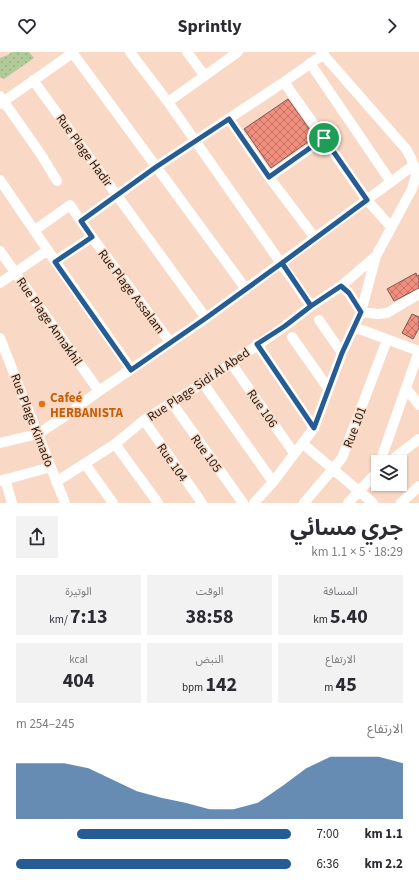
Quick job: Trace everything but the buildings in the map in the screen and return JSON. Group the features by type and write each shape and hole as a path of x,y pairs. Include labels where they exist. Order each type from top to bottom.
{"street":[{"path":"57,181 42,156 1,100 73,52 246,289"},
{"path":"130,52 168,102 311,306"},
{"path":"187,52 205,76"},
{"path":"168,102 238,52"},
{"path":"81,221 156,167 284,82 322,53 406,149 414,165 416,176 412,189 376,256 361,312 342,353 314,428 273,482 254,503"},
{"path":"310,63 391,182"},
{"name":"Rue Plage Hadir","path":"33,80 206,318"},
{"path":"284,82 367,200 391,228"},
{"path":"229,119 269,177 315,238"},
{"path":"269,177 324,138"},
{"path":"0,443 38,434 206,318 414,165"},
{"path":"0,180 35,230 55,262 131,370"},
{"name":"Rue Plage Assalam","path":"35,230 70,205 170,342"},
{"path":"55,262 92,237"},
{"path":"0,283 48,250"},
{"name":"Rue Plage Annakhil","path":"0,251 99,391"},
{"name":"Rue Plage Sidi Al Abed","path":"56,482 115,444 144,420 203,383 257,344 285,326 341,286 376,256"},
{"path":"341,286 349,293 361,312"},
{"path":"361,312 378,314 387,313 419,294"},
{"path":"318,320 342,353"},
{"path":"354,327 419,351 407,389 383,455"},
{"path":"292,337 328,388"},
{"name":"Rue 101","path":"304,503 342,458 387,340"},
{"name":"Rue Plage Kimado","path":"1,343 65,503"},
{"path":"257,344 314,428"},
{"name":"Rue 106","path":"231,363 294,453"},
{"path":"203,383 273,482"},
{"path":"407,389 419,405"},
{"name":"Rue 105","path":"172,403 243,503"},
{"name":"Rue 104","path":"144,420 202,503"},
{"path":"398,455 419,439"},
{"path":"302,443 332,470 373,503"},
{"path":"115,444 158,503"},
{"path":"85,464 113,503"},
{"path":"12,503 3,480 51,467"},
{"path":"348,503 371,477"},
{"path":"401,503 419,486"}],"green space":[{"path":"12,52 29,52 34,58 4,79 0,77 0,58"}],"place":[{"name":"Cafeé HERBANISTA","path":"42,404"}],"route":[{"path":"324,138 269,177 229,119 156,167 81,221 92,237 55,262 131,370 282,263 311,306 341,286 349,293 361,312 342,353 314,428 257,344 285,326 311,306 282,263 367,200 324,138"}]}
